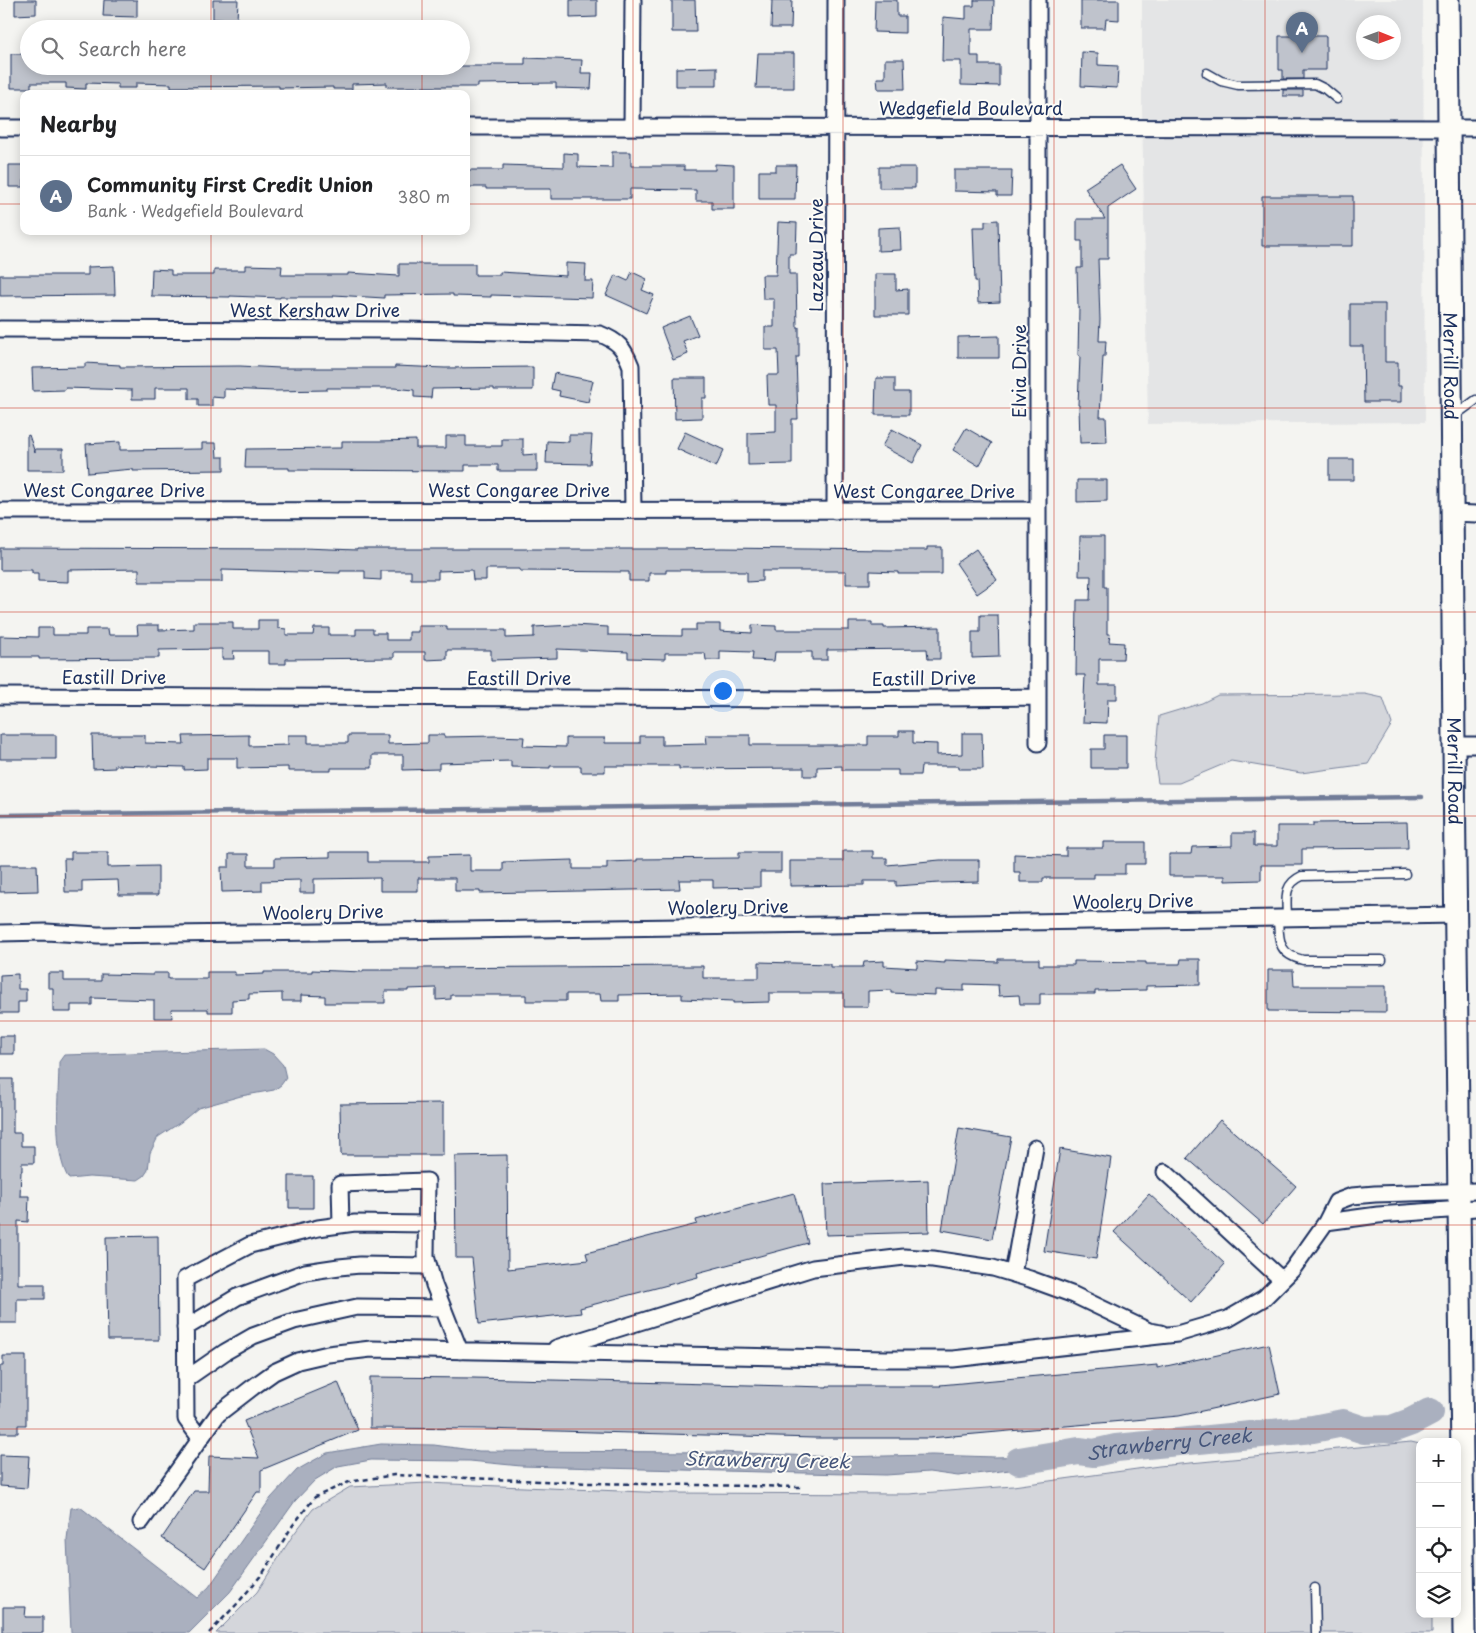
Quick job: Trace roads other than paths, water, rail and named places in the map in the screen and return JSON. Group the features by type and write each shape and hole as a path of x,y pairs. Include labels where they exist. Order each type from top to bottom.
{"main road":[{"name":"Merrill Road","path":"1448,0 1453,745 1456,915 1467,1200 1466,1580 1464,1633"}],"street":[{"path":"632,128 633,0"},
{"name":"Lazeau Drive","path":"835,511 836,0"},
{"name":"Elvia Drive","path":"1038,0 1038,743"},
{"path":"0,128 20,128"},
{"name":"Wedgefield Boulevard","path":"470,128 1476,128"},
{"name":"West Kershaw Drive","path":"0,329 393,330 600,334 612,339 625,351 631,366 633,510"},
{"name":"West Congaree Drive","path":"0,511 1038,510"},
{"path":"1451,514 1476,514"},
{"name":"Eastill Drive","path":"0,696 809,699 1038,697"},
{"path":"1453,745 1476,745"},
{"name":"Woolery Drive","path":"0,933 46,932 98,935 1456,915"},
{"path":"1013,1274 1036,1148"},
{"path":"1165,1172 1282,1280"},
{"path":"340,1225 340,1184 427,1181 426,1256 443,1308 460,1351"},
{"path":"141,1522 218,1414 274,1372 298,1361 328,1354 370,1349 953,1359 1170,1335 1228,1319 1264,1298 1292,1270 1326,1222 1336,1202 1352,1196 1375,1194 1467,1200"},
{"path":"1326,1222 1467,1200"},
{"path":"200,1438 186,1419 185,1279 250,1245 318,1228 355,1223 427,1224"},
{"path":"543,1353 813,1268 904,1257 933,1259 993,1268 1074,1296 1150,1331 1170,1335"},
{"path":"185,1328 237,1297 305,1272 360,1265 429,1266"},
{"path":"186,1378 253,1336 294,1321 327,1312 357,1307 443,1308"}],"lane":[{"path":"1207,73 1221,81 1238,85 1315,84 1325,89 1337,99"},
{"path":"1450,419 1476,400"},
{"path":"1382,960 1303,960 1294,958 1284,950 1279,939 1286,893 1295,879 1302,876 1405,874"},
{"path":"1315,1588 1316,1633"}],"water":[{"path":"264,1049 273,1054 283,1065 286,1078 274,1090 241,1096 198,1108 158,1137 150,1153 148,1170 138,1180 89,1177 69,1179 60,1154 58,1139 59,1062 64,1055"},
{"path":"381,1444 434,1445 479,1451 718,1452 836,1457 932,1455 995,1457 1030,1456 1048,1453 1056,1456 1044,1464 1027,1468 958,1476 929,1472 886,1475 521,1466 470,1461 371,1460 338,1466 315,1480 295,1501 230,1592 189,1633 71,1633 67,1539 71,1508 80,1507 197,1598 209,1587 271,1498 297,1470 327,1453"}],"waterway":[{"path":"0,815 1422,797"},
{"name":"Strawberry Creek","path":"1019,1461 1079,1451 1094,1453 1116,1448 1313,1429 1343,1423 1364,1430 1392,1429 1430,1412"}],"place":[{"name":"Community First Credit Union","path":"1302,53"}]}
